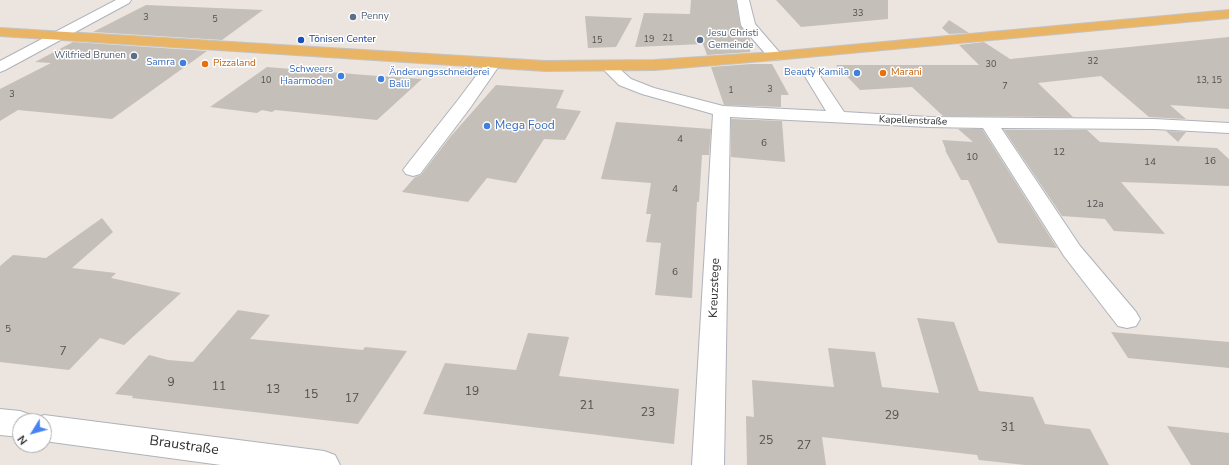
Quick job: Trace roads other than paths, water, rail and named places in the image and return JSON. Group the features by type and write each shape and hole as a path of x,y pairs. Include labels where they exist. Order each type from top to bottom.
{"main road":[{"path":"0,32 545,66 608,66 655,65 774,56 1229,14"}],"street":[{"path":"0,67 125,0"},
{"path":"743,0 748,25 774,56"},
{"path":"413,170 464,104 493,63"},
{"name":"Kapellenstraße","path":"608,66 625,82 648,91 722,112 929,122 1154,124 1229,128"},
{"path":"811,73 838,117"},
{"name":"Kreuzstege","path":"708,465 722,112"},
{"path":"989,123 1072,251 1127,319"},
{"path":"0,422 12,423"},
{"name":"Braustraße","path":"52,429 324,465"}],"place":[{"name":"Penny","path":"353,17"},
{"name":"Tönisen Center","path":"301,40"},
{"name":"Jesu Christi Gemeinde","path":"700,40"},
{"name":"Wilfried Brunen","path":"134,56"},
{"name":"Samra","path":"183,63"},
{"name":"Pizzaland","path":"205,64"},
{"name":"Beauty Kamila","path":"857,73"},
{"name":"Marani","path":"883,73"},
{"name":"Schweers Haarmoden","path":"341,76"},
{"name":"Änderungsschneiderei Balli","path":"381,79"},
{"name":"Mega Food","path":"487,126"}]}
